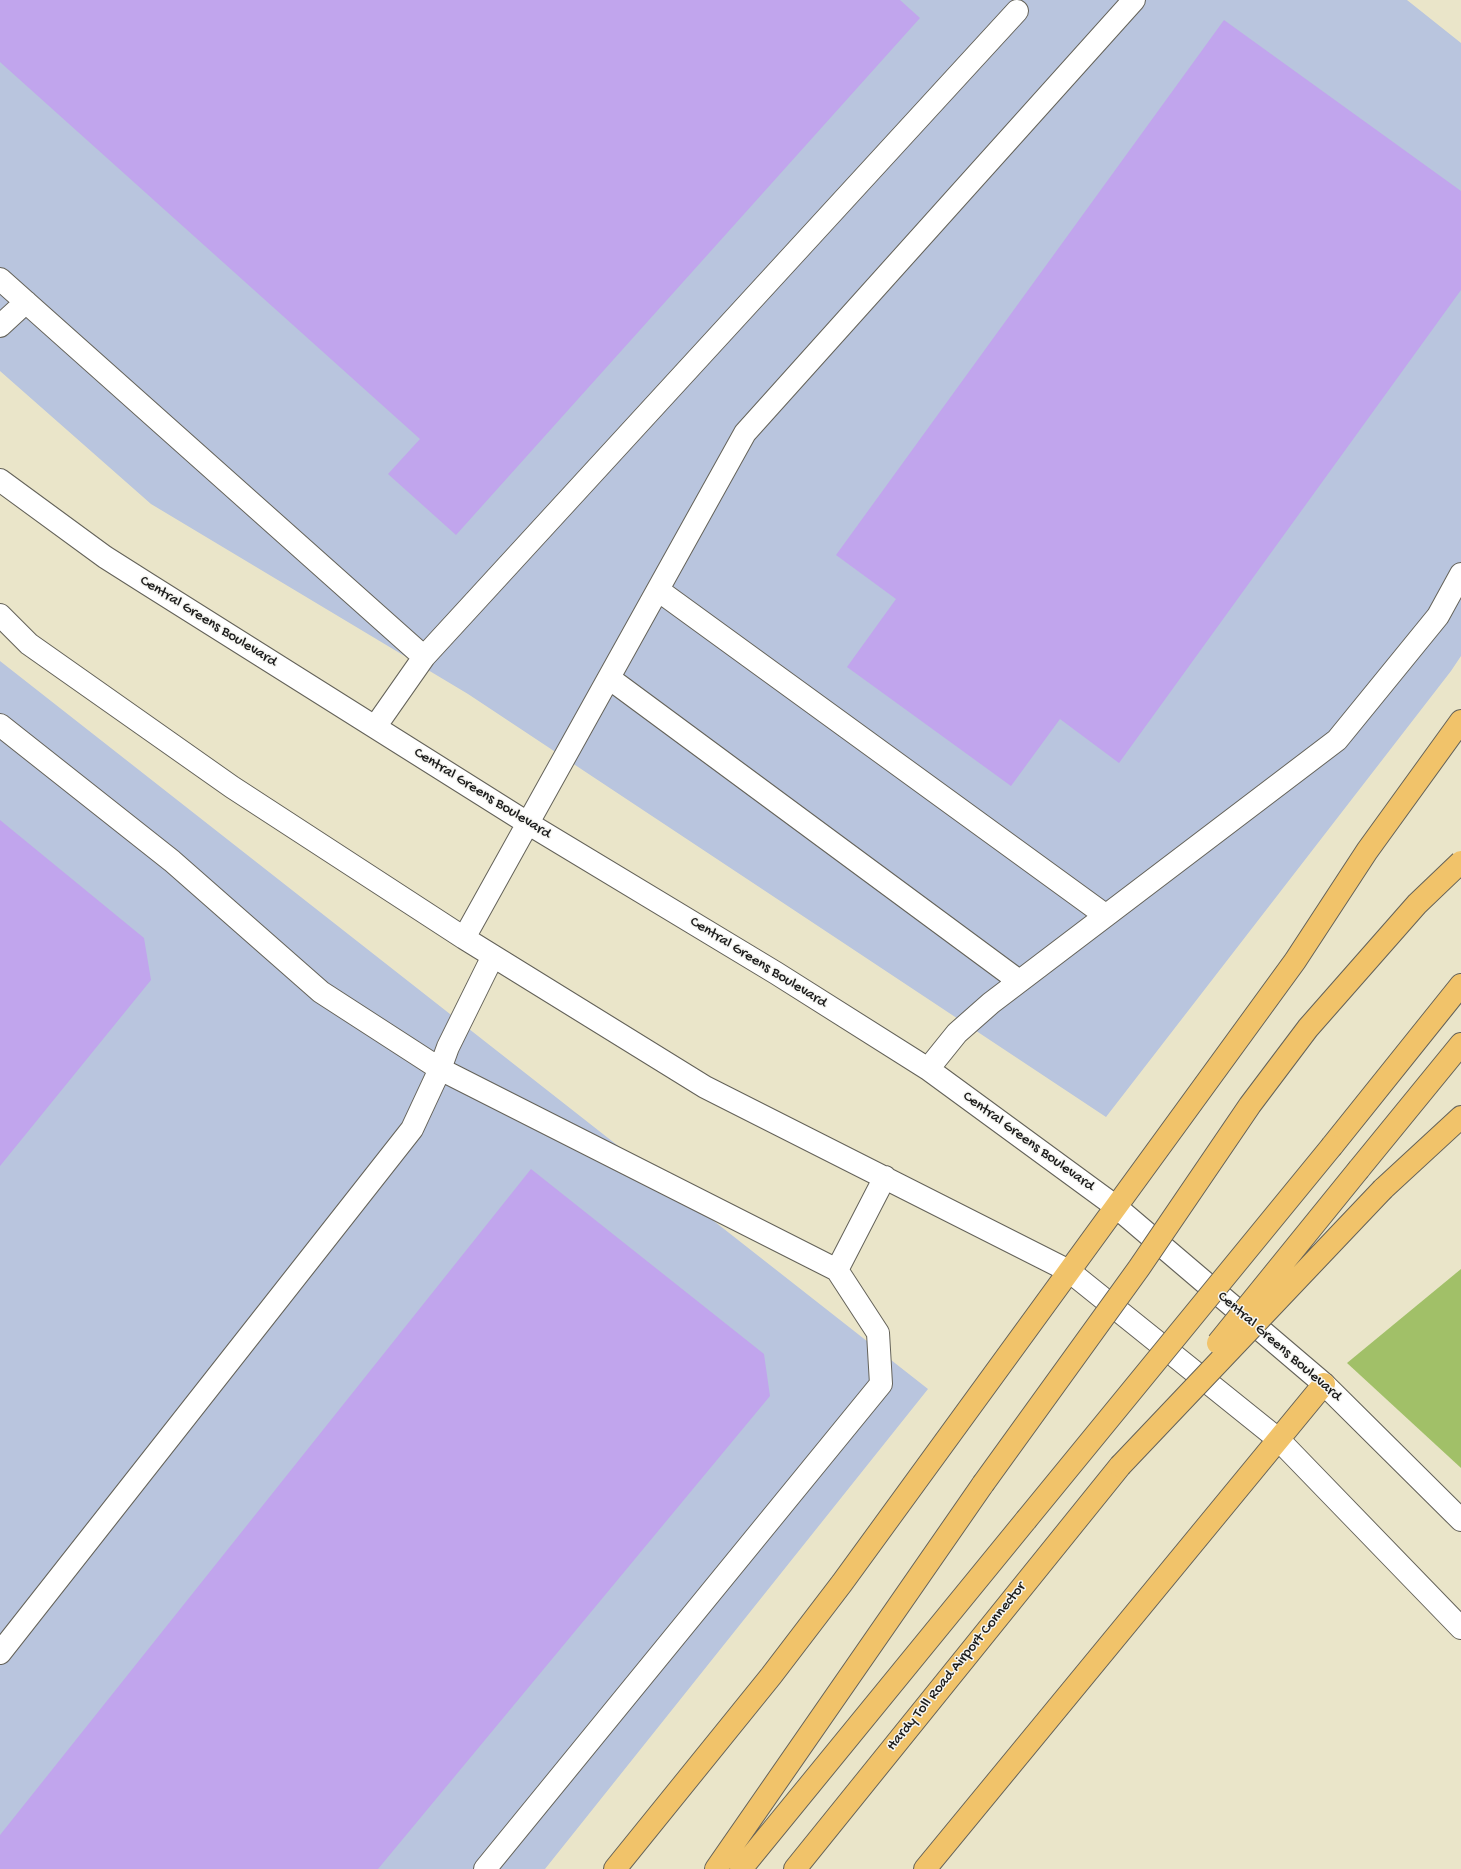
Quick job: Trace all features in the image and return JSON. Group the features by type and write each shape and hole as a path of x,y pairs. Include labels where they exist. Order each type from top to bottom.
{"highway":[{"path":"616,1869 771,1676 842,1583 1115,1206 1164,1142 1295,961 1367,851 1461,721"},
{"path":"716,1869 983,1484 1139,1268 1250,1106 1308,1028 1417,904 1461,862"},
{"path":"741,1869 1332,1146 1461,985"},
{"path":"1120,1466 1461,1044"},
{"path":"1120,1466 1383,1190 1461,1117"},
{"path":"926,1869 1324,1384"},
{"name":"Hardy Toll Road Airport Connector","path":"794,1869 1120,1466"}],"street":[{"path":"464,938 529,824 745,433 1134,0"},
{"path":"375,727 424,657 1016,4"},
{"path":"0,279 424,657"},
{"path":"0,326 26,302"},
{"name":"Central Greens Boulevard","path":"0,480 105,557 529,824 776,973 928,1069 1115,1206 1324,1384 1461,1520"},
{"path":"928,1069 957,1033 990,1003 1337,740 1438,616 1461,574"},
{"path":"658,590 1105,915"},
{"path":"0,615 29,644 226,782 464,938 705,1087 1069,1271 1278,1439 1461,1628"},
{"path":"609,678 1019,981"},
{"path":"0,725 172,862 321,992 440,1069 837,1270 878,1333 881,1384 485,1869"},
{"path":"0,1653 412,1129 440,1069 448,1047 493,956"},
{"path":"837,1270 885,1177"}],"shaded area":[{"path":"0,0 1407,0 1461,43 1461,656 1451,671 1106,1117 468,694 151,504 0,371"},
{"path":"0,661 928,1389 545,1869 0,1869"}],"green space":[{"path":"1461,1269 1461,1468 1347,1363"}],"building":[{"path":"0,0 900,0 920,18 456,535 388,474 420,439 0,62"},
{"path":"1224,20 1461,191 1461,290 1119,763 1060,719 1011,786 847,667 896,599 836,555"},
{"path":"0,820 144,938 151,980 0,1166"},
{"path":"531,1169 764,1354 770,1396 378,1869 0,1869 0,1835"}]}
